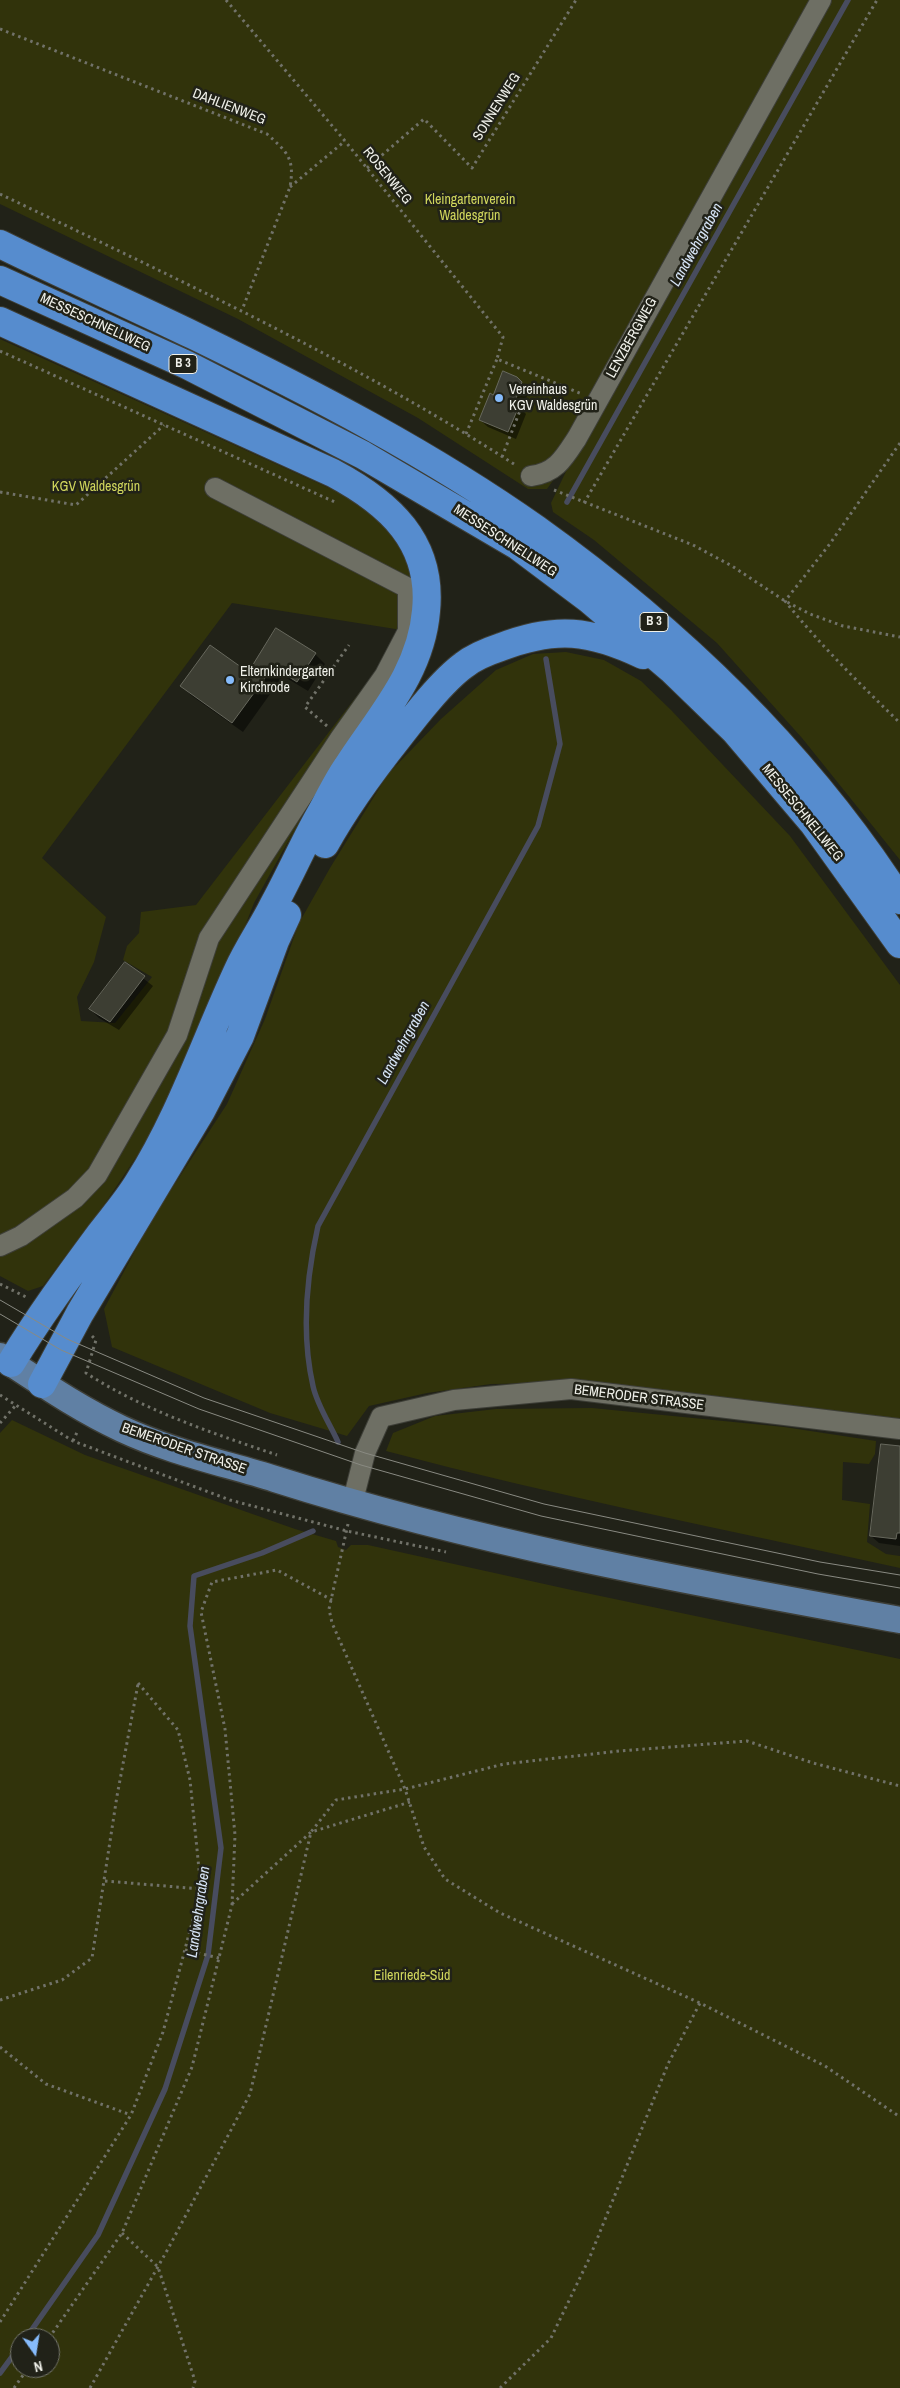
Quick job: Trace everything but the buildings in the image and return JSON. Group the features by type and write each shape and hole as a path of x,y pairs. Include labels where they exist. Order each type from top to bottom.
{"highway":[{"name":"MESSESCHNELLWEG","path":"0,244 196,337 287,383 433,464 534,528 606,581 690,653 754,716 836,811 900,900"},
{"name":"MESSESCHNELLWEG","path":"0,280 213,378 347,447 426,491 518,546 590,600 672,669 735,730 814,824 900,944"},
{"path":"0,321 334,473 365,490 386,507 405,528 417,550 424,577 427,609 414,665 397,694 346,768 310,833 238,970 197,1068 142,1176 6,1360"},
{"path":"42,1384 80,1313 201,1111 240,1036 275,941 337,823 378,763 418,712 464,664 490,651 526,638 550,632 582,634 620,644 672,669"}],"main road":[{"name":"BEMERODER STRASSE","path":"6,1360 42,1384 124,1430 204,1459 352,1504 662,1575 900,1620"}],"lane":[{"name":"LENZBERGWEG","path":"531,476 550,472 559,465 577,438 821,0"},
{"path":"0,1246 21,1236 75,1198 97,1175 177,1035 209,938 341,737 385,675 408,630 410,609 408,588 214,488"},
{"name":"BEMERODER STRASSE","path":"352,1504 365,1453 381,1417 454,1400 571,1389 900,1429"}],"path":[{"name":"ROSENWEG","path":"226,0 345,141 503,337 497,360"},
{"name":"SONNENWEG","path":"367,168 424,119 472,168 576,0"},
{"path":"584,503 877,0"},
{"name":"DAHLIENWEG","path":"0,29 267,134 287,153 292,170 290,187 242,310"},
{"path":"290,187 345,141"},
{"path":"0,194 242,310 419,405 531,476"},
{"path":"0,351 339,504"},
{"path":"466,434 497,360 597,400"},
{"path":"502,456 521,408"},
{"path":"0,492 76,505 164,426"},
{"path":"785,601 829,545 900,443"},
{"path":"559,493 693,545 732,566 785,601 810,614 842,626 900,637"},
{"path":"785,601 841,666 900,723"},
{"path":"341,737 304,707 349,645"},
{"path":"104,1385 162,1411 280,1456"},
{"path":"0,1423 17,1404"},
{"path":"352,1504 329,1609 332,1623 405,1789 424,1847 445,1879 500,1913 700,2003 825,2066 900,2116"},
{"path":"56,2328 122,2233 192,2067 232,1905 235,1834 225,1729 201,1612 212,1582 277,1570 332,1600"},
{"path":"0,2000 62,1980 92,1958 117,1796 138,1684 178,1730 190,1780 201,1889 163,2032 131,2115 0,2322"},
{"path":"232,1905 311,1832 336,1800 405,1789 504,1764 619,1751 747,1741 813,1763 900,1786"},
{"path":"311,1832 410,1802"},
{"path":"90,2388 158,2267 250,2094 311,1832"},
{"path":"105,1881 201,1889"},
{"path":"185,1950 219,1958"},
{"path":"500,2388 551,2338 590,2259 668,2064 700,2003"},
{"path":"0,2047 46,2084 131,2115"},
{"path":"122,2233 158,2267 195,2381 193,2388"}],"green space":[{"name":"Kleingartenverein Waldesgrün","path":"0,0 900,0 900,860 802,738 717,643 594,540 553,512 551,503 579,444 547,489 528,489 418,418 238,319 0,204"},
{"name":"KGV Waldesgrün","path":"0,339 360,502 395,538 408,560 413,584 408,631 232,603 42,858 106,917 94,962 77,997 81,1021 115,1023 152,977 123,960 127,946 139,933 141,912 196,905 372,676 335,766 290,838 254,903 210,1015 163,1117 106,1202 43,1286 28,1291 0,1276"},
{"path":"566,652 604,660 641,681 671,710 790,836 900,985 900,1423 589,1382 491,1384 427,1393 369,1406 347,1436 270,1413 112,1347 104,1309 152,1219 227,1104 265,1019 299,923 330,868 388,774 441,719 496,670 533,654"},
{"path":"592,1408 784,1427 876,1441 875,1454 869,1464 843,1462 842,1500 870,1504 867,1542 886,1554 900,1556 900,1568 578,1498 386,1451 393,1433 435,1416 496,1409"},
{"name":"Eilenriede-Süd","path":"12,1420 85,1455 295,1529 336,1541 338,1547 346,1550 351,1545 368,1545 900,1659 900,2388 0,2388 0,1433"}],"waterway":[{"name":"Landwehrgraben","path":"567,502 848,0"},
{"name":"Landwehrgraben","path":"338,1442 315,1393 307,1346 308,1286 318,1226 538,826 560,744 546,659"},
{"name":"Landwehrgraben","path":"33,2328 98,2235 165,2089 208,1955 221,1848 190,1626 194,1576 262,1553 313,1531"},
{"name":"Landwehrgraben","path":"0,2373 10,2360"}],"tram line":[{"path":"0,1300 67,1339 204,1398 365,1453 544,1504 820,1562 900,1575"},
{"path":"0,1314 61,1350 199,1409 361,1465 541,1516 818,1574 900,1588"}],"place":[{"name":"Vereinhaus KGV Waldesgrün","path":"499,398"},
{"name":"Elternkindergarten Kirchrode","path":"230,680"}]}
